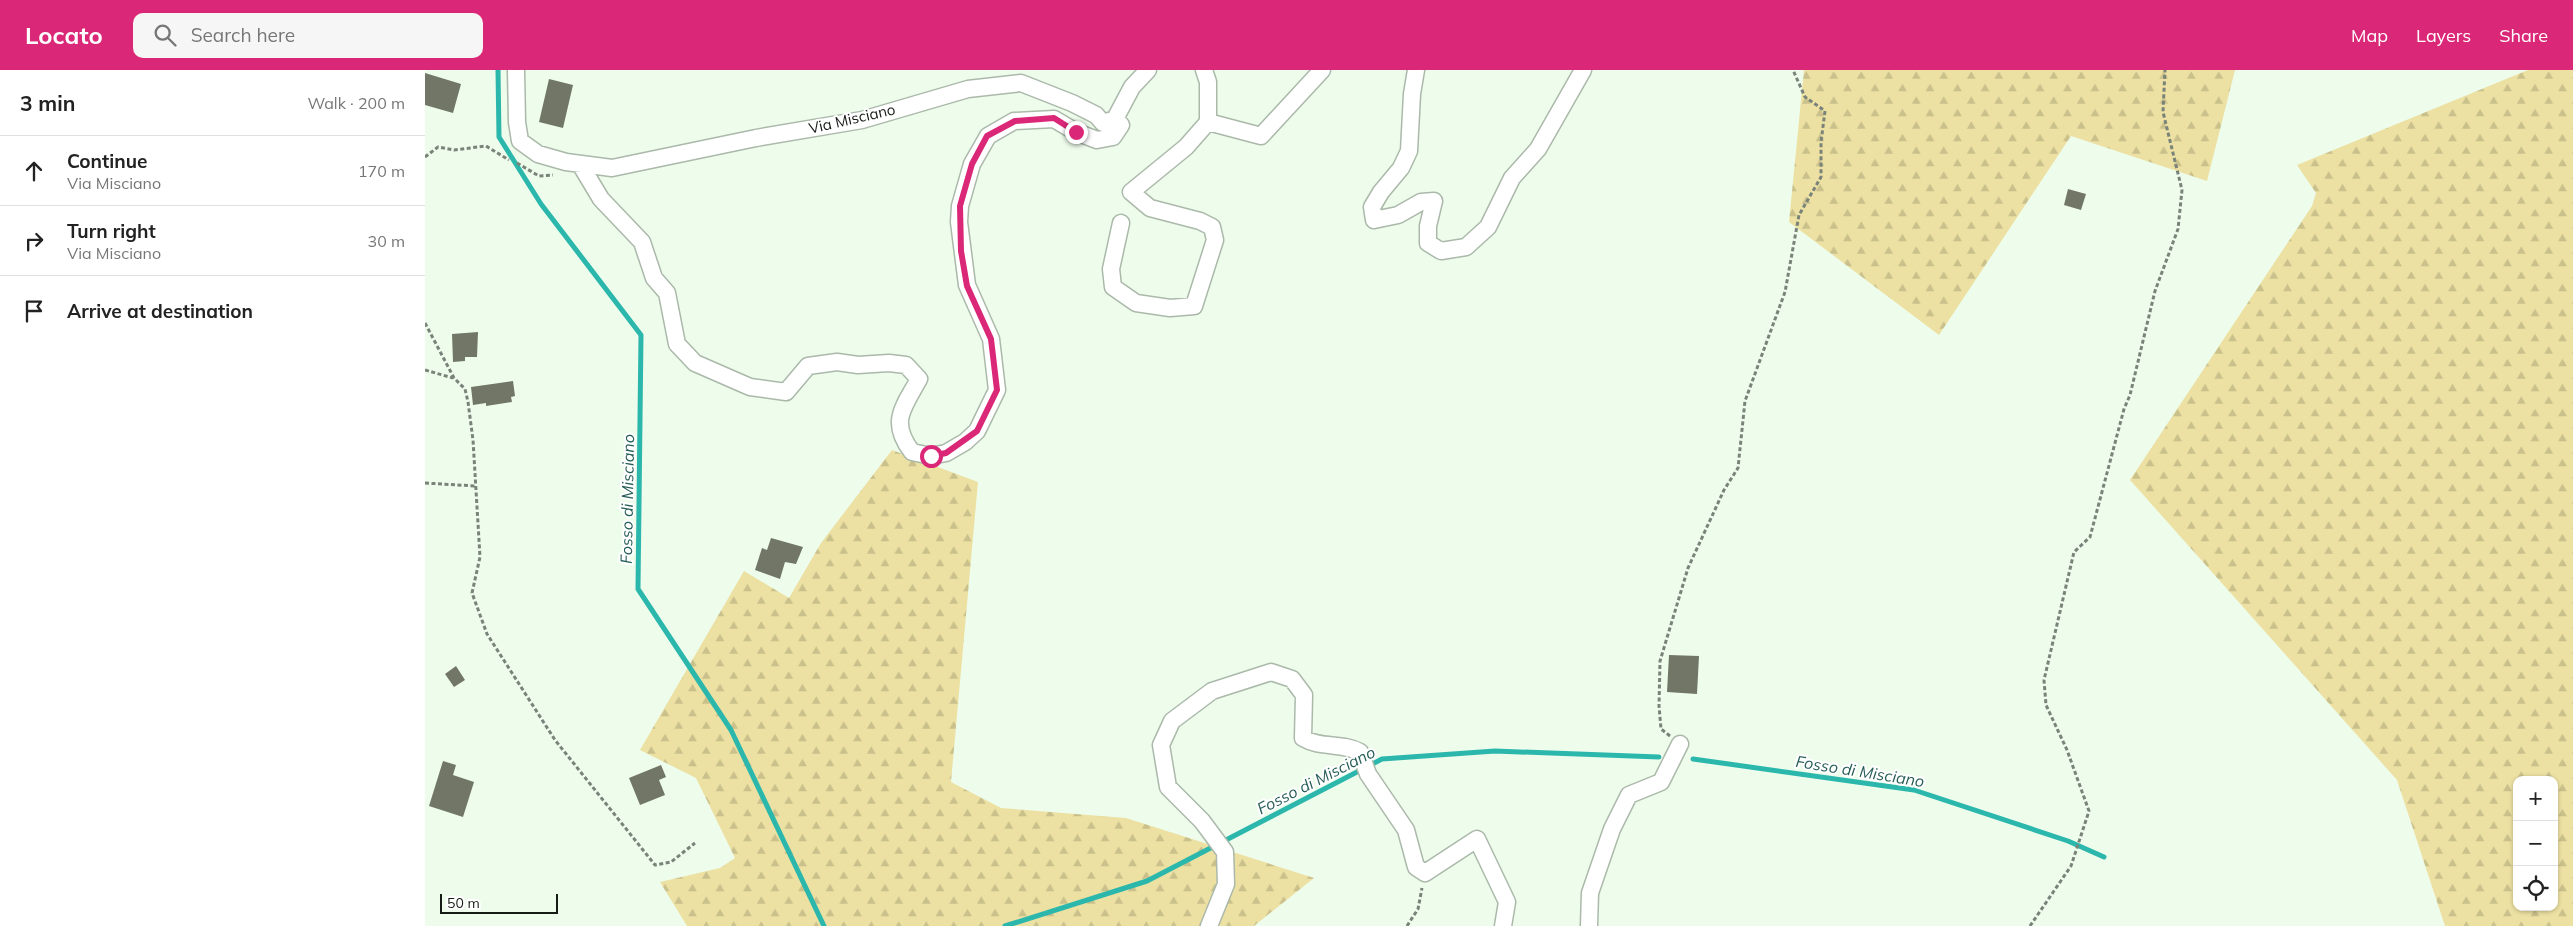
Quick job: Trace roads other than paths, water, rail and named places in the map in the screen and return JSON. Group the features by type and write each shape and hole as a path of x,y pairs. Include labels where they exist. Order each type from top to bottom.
{"street":[{"name":"Via Misciano","path":"516,70 517,122 520,141 538,154 580,164 612,168 756,138 862,120 968,88 1021,84 1072,102 1095,115 1103,123 1115,119"},
{"path":"580,164 601,199 642,242 654,278 667,294 677,344 695,363 750,387 786,392 808,366 837,362 858,365 889,363 906,365 919,379 900,415 901,438 912,452 931,456 946,453 977,431 997,390 991,339 967,286 961,251 960,206 976,157 987,136 1015,121 1054,118 1076,132 1097,140 1113,137 1121,125 1115,119 1132,87 1148,70"},
{"path":"1121,223 1111,269 1113,287 1136,303 1170,308 1194,306 1215,240 1212,227 1200,221 1150,208 1131,192 1186,147 1209,122 1207,82 1204,70"},
{"path":"1209,122 1261,136 1322,70"},
{"path":"1416,70 1411,94 1409,151 1401,168 1381,192 1372,208 1374,220 1398,215 1421,202 1434,201 1428,226 1428,243 1441,251 1467,247 1488,227 1512,178 1538,149 1583,70"},
{"path":"1209,926 1226,884 1225,852 1168,787 1161,745 1171,721 1212,691 1271,672 1292,679 1304,695 1303,738 1311,743 1348,745 1360,752 1368,774 1406,830 1416,867 1425,872 1477,839 1507,902 1503,926"},
{"path":"1589,926 1590,894 1613,829 1629,795 1661,782 1680,744"}],"waterway":[{"name":"Fosso di Misciano","path":"498,70 499,137 541,204 641,335 638,589 731,730 824,926"},
{"name":"Fosso di Misciano","path":"1005,926 1147,881 1382,759 1495,751 1659,757"},
{"name":"Fosso di Misciano","path":"1693,759 1914,790 2068,841 2104,857"}]}
